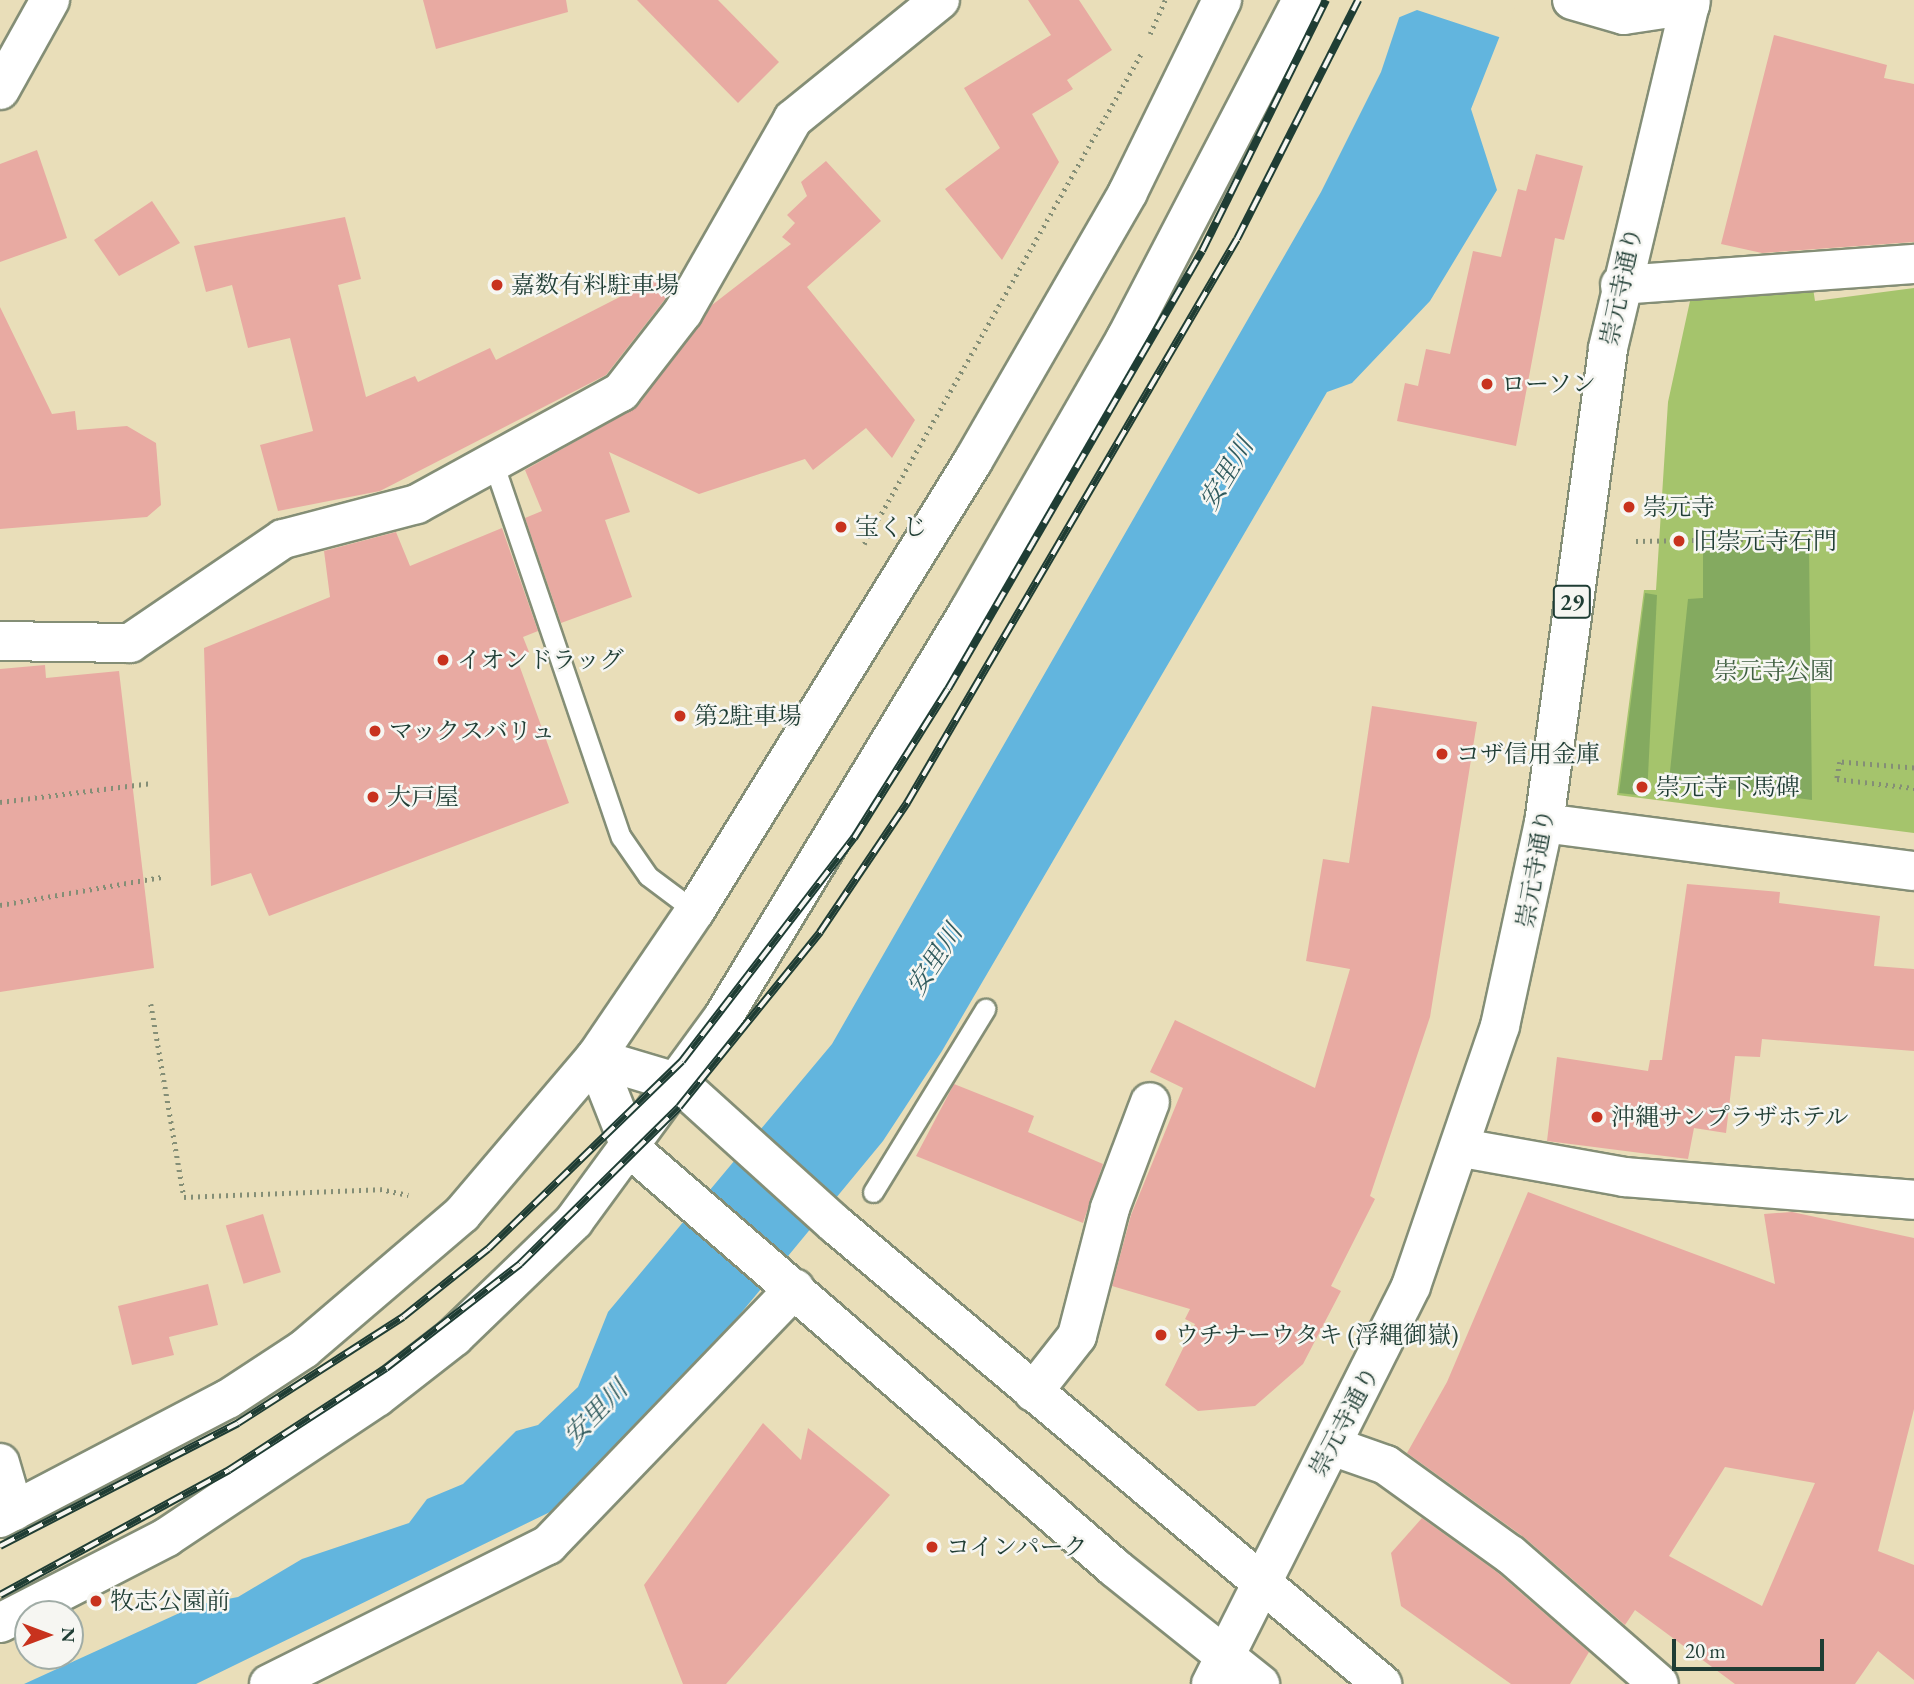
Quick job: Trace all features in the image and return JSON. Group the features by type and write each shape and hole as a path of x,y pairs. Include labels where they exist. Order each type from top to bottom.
{"street":[{"path":"0,90 50,0"},
{"path":"0,641 130,643 283,539 417,504 494,465 621,392 649,364 793,119 940,0"},
{"path":"0,1463 7,1514 228,1399 364,1302 463,1214 595,1058 695,911 1054,322 1222,0"},
{"path":"0,1623 167,1537 377,1397 530,1269 631,1149 678,1083 970,611 1132,326 1301,0"},
{"path":"1572,0 1623,15 1689,2"},
{"name":"崇元寺通り","path":"1217,1670 1411,1286 1462,1149 1517,960 1544,823 1620,285 1689,2"},
{"path":"1620,285 1914,264"},
{"path":"1544,823 1914,871"},
{"path":"595,1058 678,1083 735,1131 835,1224 1382,1684"},
{"path":"595,1058 631,1149 791,1284 1217,1670 1260,1684"},
{"path":"1033,1392 1077,1336 1110,1208 1150,1102"},
{"path":"1462,1149 1624,1177 1914,1200"},
{"path":"269,1684 548,1545 791,1284"},
{"path":"1332,1446 1386,1465 1511,1555 1660,1684"}],"lane":[{"path":"494,465 621,837 648,876 695,911"},
{"path":"873,1192 985,1009"}],"path":[{"path":"862,547 1069,190 1165,0"},
{"path":"1636,541 1814,538"},
{"path":"1914,768 1840,762 1837,779 1914,788"},
{"path":"0,802 152,783"},
{"path":"0,905 162,877"},
{"path":"151,1004 184,1197 380,1189 408,1195"}],"green space":[{"name":"崇元寺公園","path":"1813,288 1815,301 1914,288 1914,833 1617,795 1644,590 1656,590 1668,402 1690,301"},
{"path":"1809,546 1812,800 1669,781 1688,599 1703,598 1703,547"},
{"path":"1645,593 1657,595 1647,796 1619,793"}],"water":[{"name":"安里川","path":"1405,0 1514,0 1471,109 1497,190 1430,301 1352,383 1327,392 942,1051 883,1141 727,1330 550,1512 196,1684 24,1684 55,1670 84,1670 84,1657 197,1605 238,1597 302,1559 409,1523 427,1499 463,1484 516,1431 538,1425 578,1387 608,1312 832,1044 1321,192 1381,72"}],"pier":[{"path":"1401,0 1517,0 1505,39 1417,10 1395,19"}],"building":[{"path":"423,0 566,0 568,12 436,49"},
{"path":"637,0 718,0 779,62 738,103"},
{"path":"1028,0 1079,0 1112,50 1067,80 1073,89 1032,114 1059,162 1002,260 945,189 1000,148 964,88 1051,35"},
{"path":"1774,35 1887,65 1884,78 1914,84 1914,242 1762,253 1721,244"},
{"path":"37,150 67,238 0,262 0,164"},
{"path":"1536,154 1583,166 1564,240 1555,238 1516,446 1397,421 1405,383 1418,386 1426,349 1450,354 1473,251 1501,257 1518,189 1526,191"},
{"path":"826,161 881,221 807,287 915,420 892,458 866,428 813,470 805,459 699,494 609,452 630,512 605,520 632,597 561,623 525,518 542,511 525,470 638,406 712,305 791,244 782,237 795,223 787,215 807,196 801,182"},
{"path":"152,201 180,243 119,276 94,240"},
{"path":"345,217 361,279 338,285 366,397 415,376 418,382 490,348 496,360 655,279 666,298 606,375 380,491 278,511 260,445 313,431 290,338 248,348 232,285 206,292 194,246"},
{"path":"0,307 52,414 75,411 77,430 127,426 156,443 161,505 147,517 0,529"},
{"name":"マックスバリュ","path":"502,528 538,631 523,637 529,652 517,659 569,803 269,916 251,873 211,886 204,648 330,597 324,551 396,532 410,566"},
{"path":"45,665 46,678 119,671 154,968 0,992 0,669"},
{"path":"1372,706 1477,722 1430,1017 1370,1196 1375,1199 1331,1286 1341,1291 1303,1364 1255,1406 1198,1411 1165,1385 1195,1324 1185,1319 1190,1309 1112,1286 1131,1215 1183,1088 1150,1072 1175,1020 1315,1088 1350,969 1306,961 1323,859 1349,863"},
{"path":"1687,884 1780,892 1779,903 1880,916 1874,966 1914,969 1914,1051 1762,1039 1760,1057 1735,1056 1726,1133 1694,1128 1688,1159 1547,1141 1557,1057 1648,1071 1650,1060 1662,1060"},
{"path":"954,1084 1034,1116 1028,1132 1103,1164 1083,1223 916,1156"},
{"path":"1528,1192 1775,1284 1764,1214 1792,1212 1914,1238 1914,1409 1878,1551 1914,1565 1914,1680 1878,1651 1855,1684 1735,1684 1635,1610 1625,1625 1525,1538 1407,1453 1447,1382","holes":["1725,1467 1815,1483 1762,1606 1669,1556"]},
{"path":"263,1214 281,1272 244,1284 226,1225"},
{"path":"208,1284 218,1325 169,1337 174,1355 132,1365 118,1306"},
{"path":"763,1423 801,1460 808,1428 890,1495 726,1684 683,1684 644,1585"},
{"path":"1422,1518 1497,1572 1589,1652 1570,1684 1511,1684 1401,1606 1391,1553"}],"railway":[{"path":"0,1546 238,1423 403,1317 488,1249 682,1061 854,838 948,689 1202,251 1326,0"},
{"path":"0,1595 229,1470 386,1368 520,1264 679,1107 820,932 907,803 1237,239 1358,0"}],"place":[{"name":"嘉数有料駐車場","path":"497,285"},
{"name":"ローソン","path":"1487,384"},
{"name":"崇元寺","path":"1629,507"},
{"name":"宝くじ","path":"841,527"},
{"name":"旧崇元寺石門","path":"1679,541"},
{"name":"イオンドラッグ","path":"443,660"},
{"name":"第2駐車場","path":"680,716"},
{"name":"マックスバリュ","path":"375,731"},
{"name":"コザ信用金庫","path":"1442,754"},
{"name":"崇元寺下馬碑","path":"1642,787"},
{"name":"大戸屋","path":"373,797"},
{"name":"沖縄サンプラザホテル","path":"1597,1117"},
{"name":"ウチナーウタキ (浮縄御嶽)","path":"1161,1335"},
{"name":"コインパーク","path":"932,1547"},
{"name":"牧志公園前","path":"96,1601"}]}
